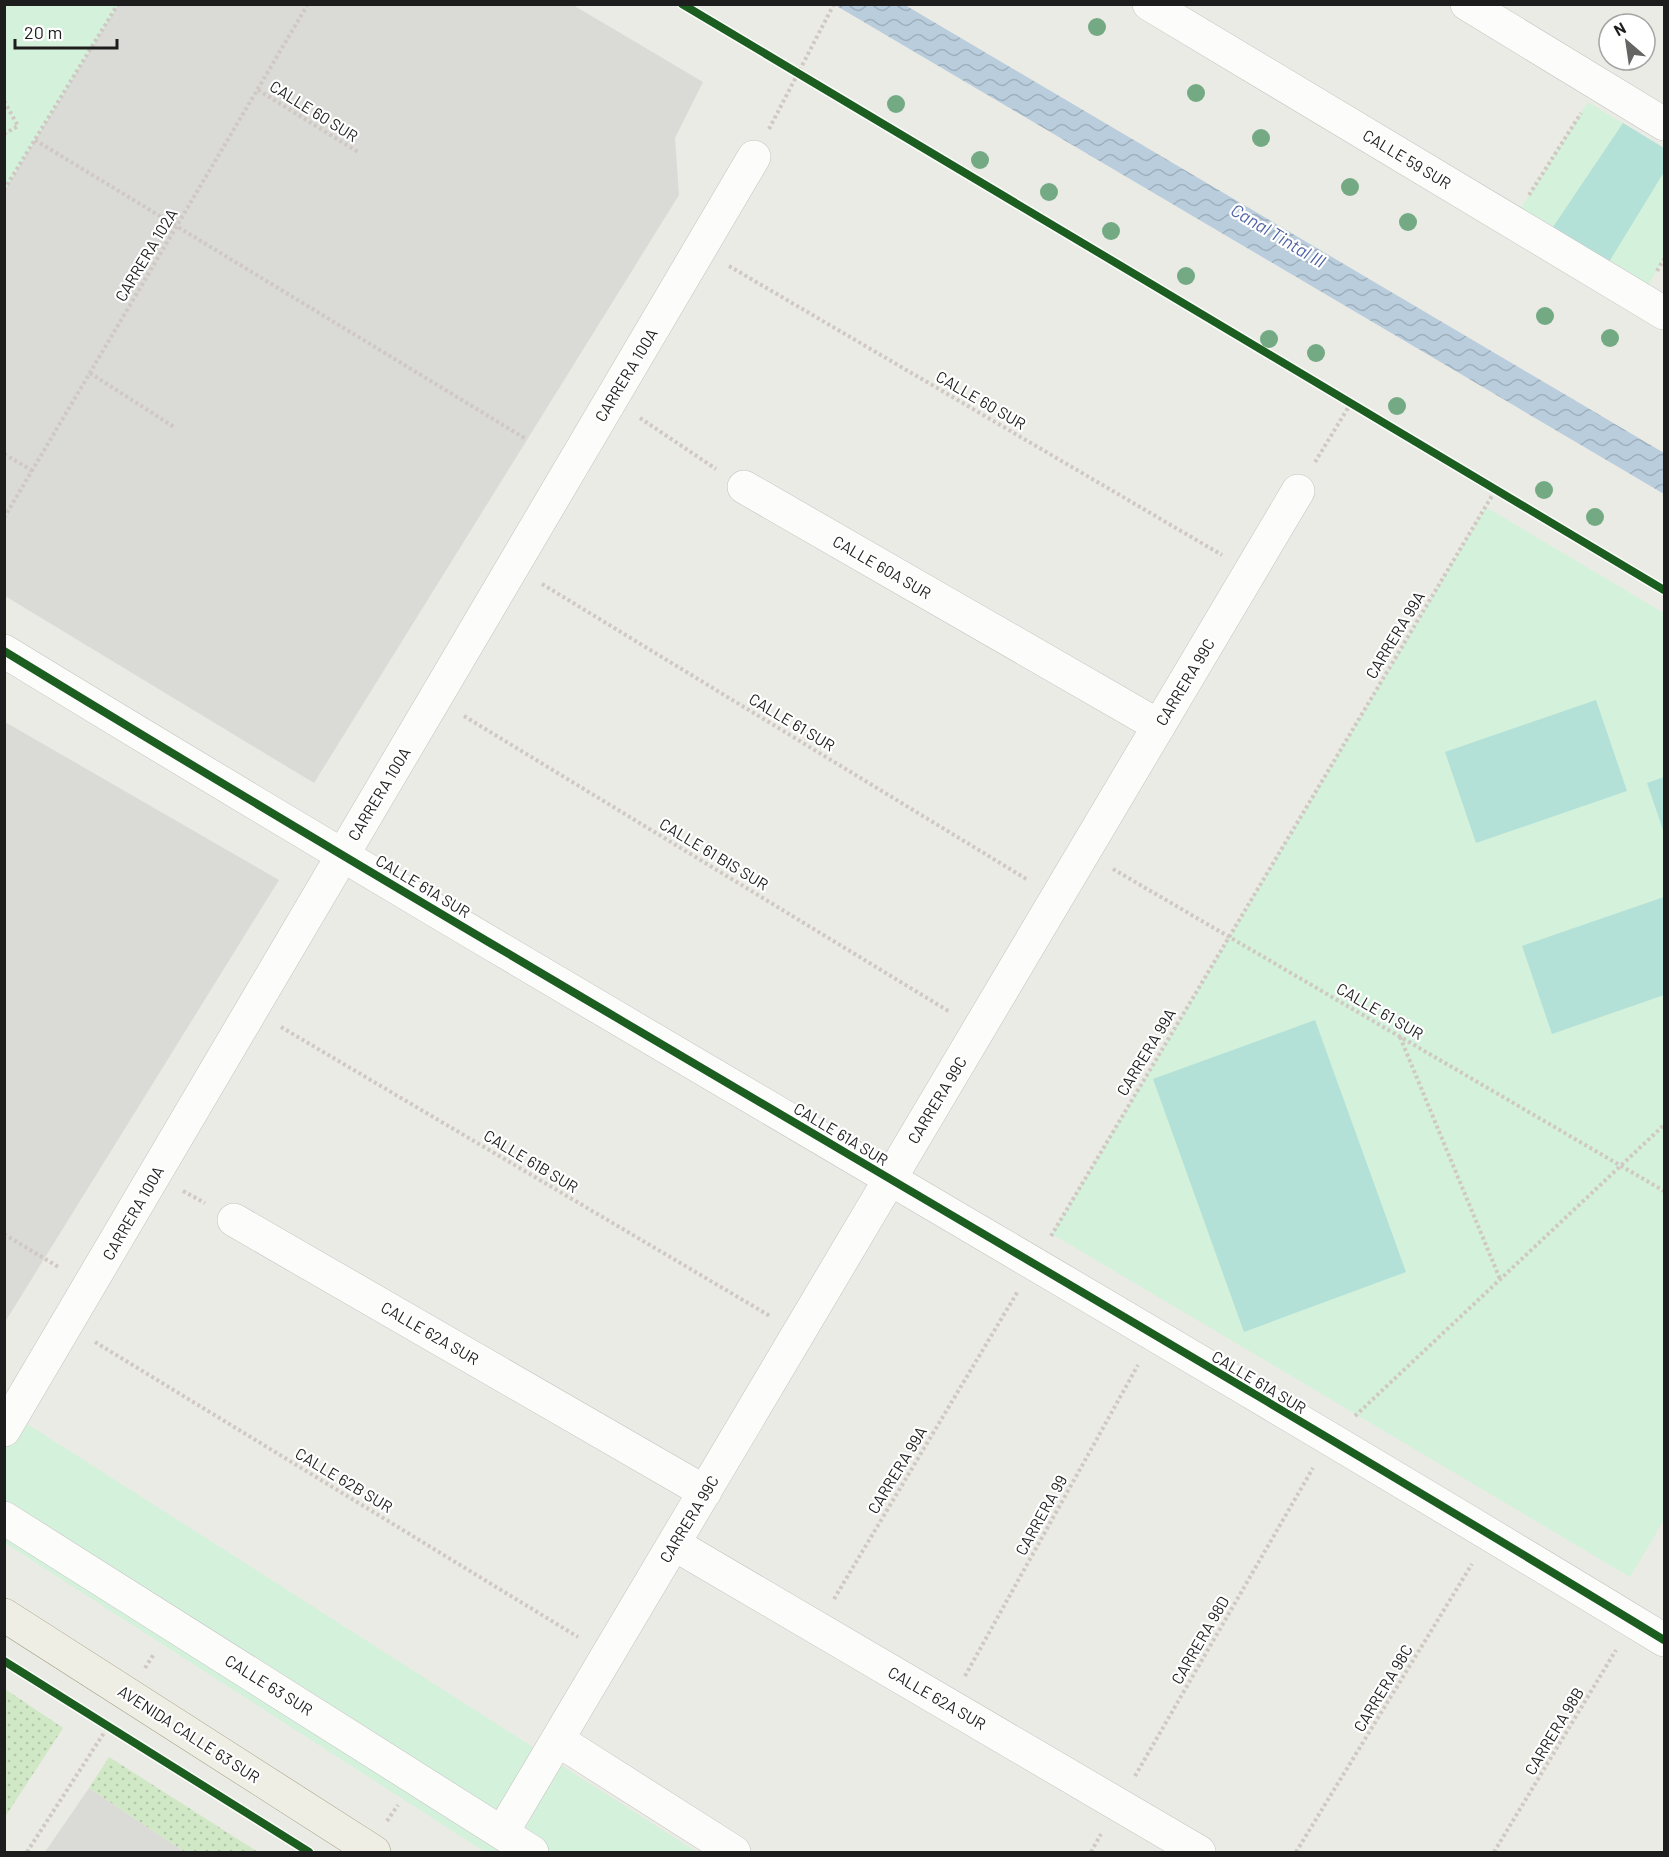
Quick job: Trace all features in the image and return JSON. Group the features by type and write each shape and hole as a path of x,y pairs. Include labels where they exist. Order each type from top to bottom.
{"main road":[{"name":"AVENIDA CALLE 63 SUR","path":"4,1615 372,1851"}],"street":[{"name":"CALLE 59 SUR","path":"1149,4 1665,313"},
{"path":"1467,4 1664,121"},
{"name":"CARRERA 100A","path":"4,1430 754,157"},
{"name":"CALLE 60A SUR","path":"744,488 1159,726"},
{"name":"CARRERA 99C","path":"502,1833 1298,491"},
{"name":"CALLE 61A SUR","path":"4,651 168,751 1665,1640"},
{"name":"CALLE 62A SUR","path":"234,1220 705,1492"},
{"name":"CALLE 63 SUR","path":"4,1518 532,1852"},
{"name":"CALLE 62A SUR","path":"674,1544 1199,1852"},
{"path":"558,1740 734,1852"}],"path":[{"path":"4,190 118,4"},
{"path":"754,157 834,4"},
{"path":"788,68 808,79"},
{"path":"1512,222 1599,84"},
{"path":"4,101 18,126 4,134"},
{"path":"35,140 526,440"},
{"path":"90,373 174,427"},
{"path":"1340,397 1360,409"},
{"path":"612,399 744,488"},
{"path":"1298,491 1351,403"},
{"path":"4,454 33,471"},
{"path":"1486,483 1506,495"},
{"path":"1400,1037 1500,1279"},
{"path":"155,1175 234,1220"},
{"path":"4,1234 90,1286"},
{"path":"27,1852 173,1625"},
{"path":"98,1721 118,1733"},
{"path":"372,1851 414,1778"}],"shaded area":[{"path":"117,5 573,5 703,82 675,138 679,195 314,783 5,596 4,190"},
{"path":"1623,123 1664,148 1664,172 1609,262 1553,227"},
{"path":"1596,700 1627,791 1476,843 1445,752"},
{"path":"5,722 279,880 5,1322"},
{"path":"1664,777 1664,833 1647,783"},
{"path":"1664,897 1664,995 1552,1034 1522,946"},
{"path":"1315,1020 1406,1272 1244,1332 1153,1079"},
{"path":"89,1788 185,1852 45,1852"}],"green space":[{"path":"4,5 118,5 5,190"},
{"path":"1588,102 1664,148 1664,259 1648,285 1521,208"},
{"path":"1486,507 1664,613 1664,1520 1630,1577 1052,1234"},
{"path":"4,1409 697,1852 485,1852 5,1543"},
{"path":"5,1689 63,1728 5,1817"},
{"path":"109,1757 258,1852 185,1852 89,1788"}],"water":[{"name":"Canal Tintal III","path":"835,5 905,5 1664,453 1664,494"}],"cycle path":[{"path":"682,4 1664,590"},
{"path":"4,651 418,900 1250,1391 1664,1640"},
{"path":"4,1661 309,1852"}]}
